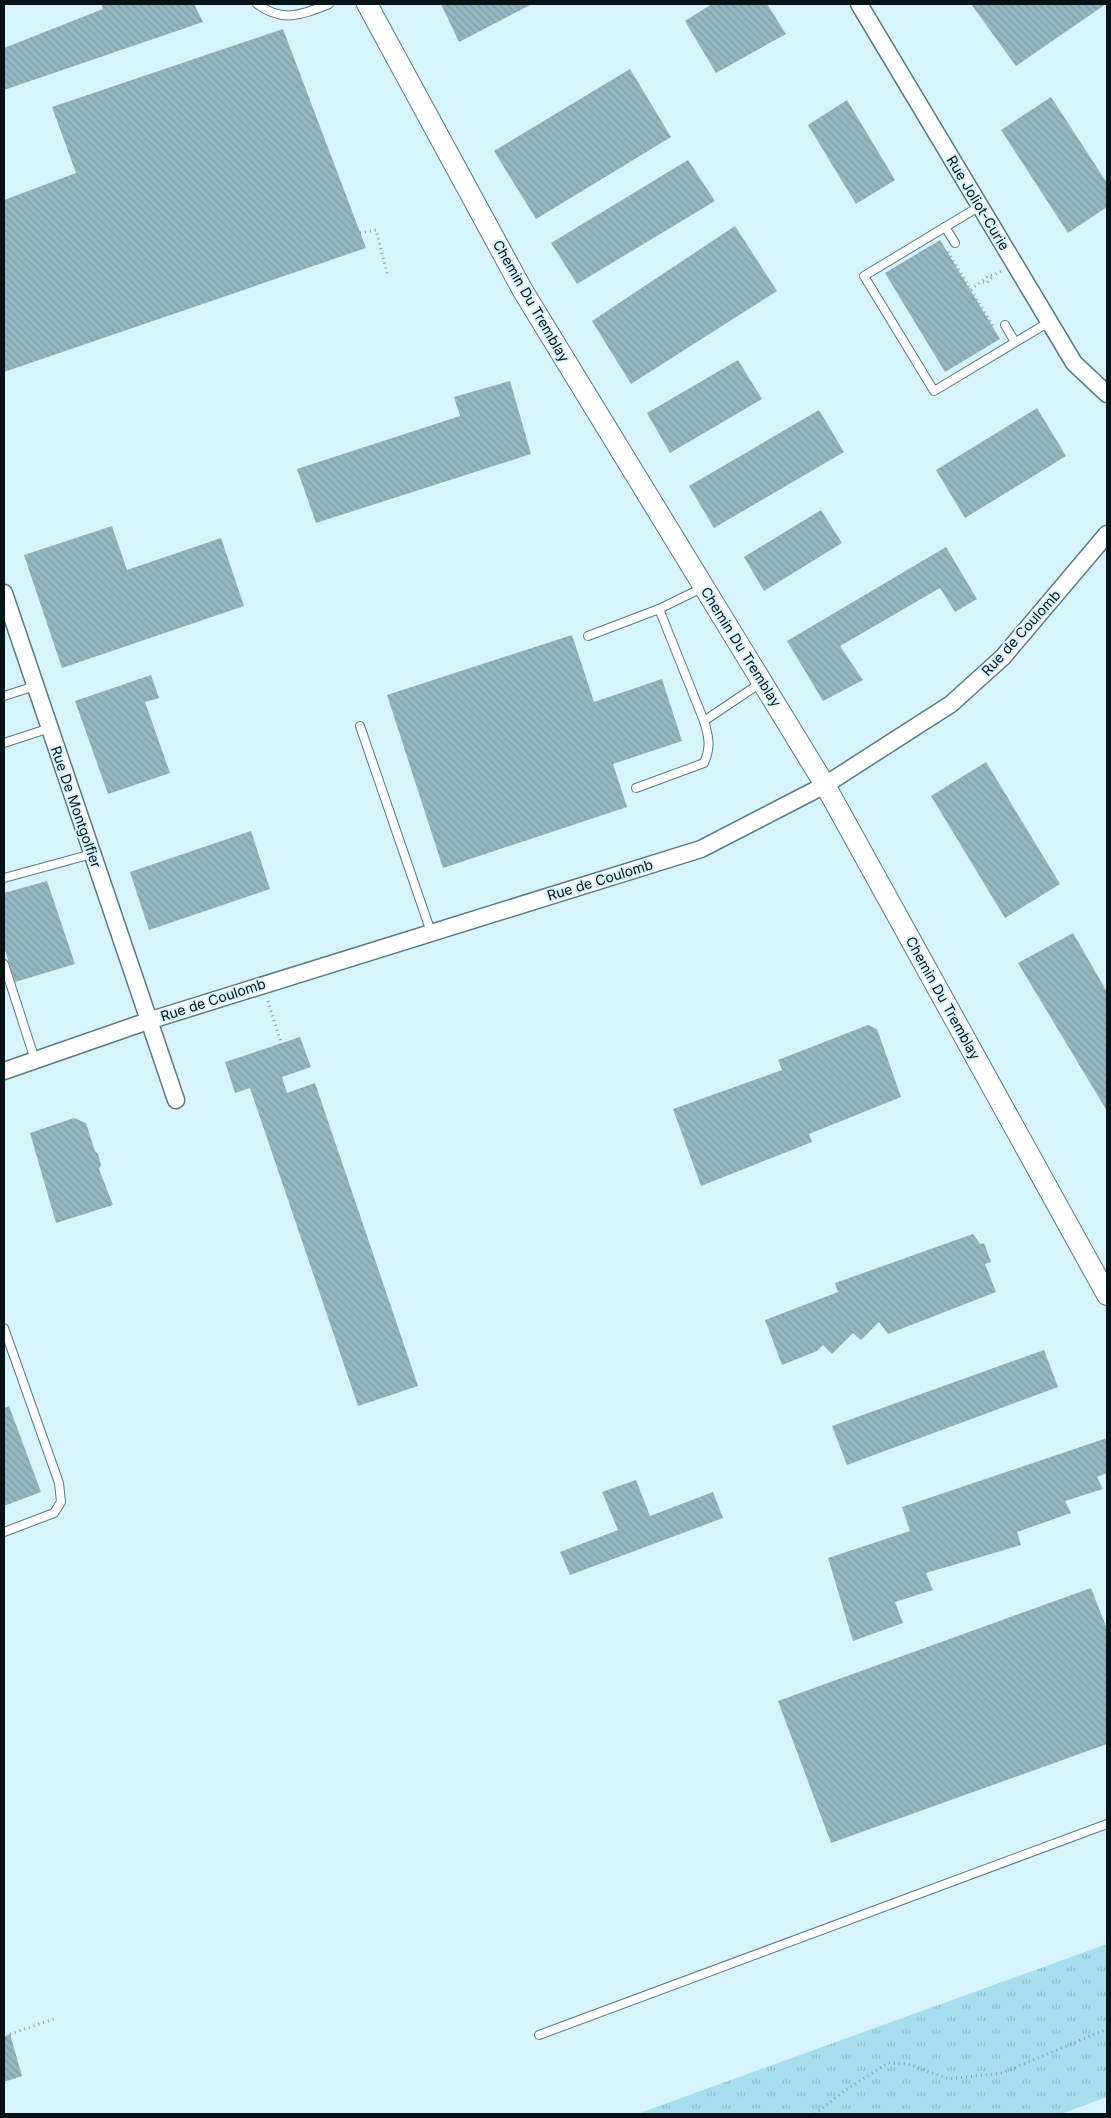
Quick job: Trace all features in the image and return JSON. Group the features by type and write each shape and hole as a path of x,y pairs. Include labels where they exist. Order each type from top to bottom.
{"street":[{"name":"Chemin Du Tremblay","path":"367,4 523,291 825,785 1107,1295"},
{"name":"Rue Joliot-Curie","path":"859,4 1074,363 1107,394"},
{"name":"Rue de Coulomb","path":"4,1071 148,1021 263,984 701,849 825,785 951,704 1003,656 1107,534"},
{"name":"Rue De Montgolfier","path":"4,593 176,1100"}],"lane":[{"path":"257,4 279,16 296,15 329,4"},
{"path":"980,206 864,276 934,391 1049,322"},
{"path":"945,227 955,243"},
{"path":"1005,326 1014,342"},
{"path":"588,636 659,609 704,587"},
{"path":"636,788 704,763 710,741 704,721 659,609"},
{"path":"704,721 762,682"},
{"path":"4,696 35,686"},
{"path":"360,726 431,932"},
{"path":"4,743 50,728"},
{"path":"4,878 92,854"},
{"path":"4,964 35,1060"},
{"path":"4,1328 59,1483 61,1502 54,1513 4,1532"},
{"path":"4,1356 13,1353"},
{"path":"539,2035 1107,1824"}],"path":[{"path":"360,233 376,230 388,277"},
{"path":"945,247 996,333"},
{"path":"971,290 988,276 1002,270"},
{"path":"263,984 281,1043"},
{"path":"10,2034 54,2019"},
{"path":"815,2114 844,2091 888,2063 908,2064 949,2079 1002,2072 1107,2030"}],"green space":[{"path":"1107,1944 1107,2097 1061,2114 637,2114"}],"building":[{"path":"101,4 194,4 203,22 4,90 4,48 103,9"},
{"path":"441,4 532,4 459,42"},
{"path":"712,4 767,4 786,34 716,73 685,21"},
{"path":"971,4 1106,4 1016,66"},
{"path":"283,29 366,248 4,372 4,200 76,173 52,107"},
{"path":"630,69 671,137 536,219 494,151"},
{"path":"1051,97 1107,183 1107,207 1068,233 1001,130"},
{"path":"847,100 895,180 856,204 808,125"},
{"path":"688,160 715,201 577,284 551,243"},
{"path":"735,226 777,291 631,384 592,321"},
{"path":"940,240 1000,339 945,372 885,273"},
{"path":"738,360 762,399 670,453 647,413"},
{"path":"510,381 531,454 316,523 297,469 460,416 454,397"},
{"path":"1037,408 1066,456 965,518 936,470"},
{"path":"819,410 844,452 714,528 689,486"},
{"path":"821,510 842,543 764,591 744,557"},
{"path":"112,526 127,570 221,538 244,606 62,668 24,555"},
{"path":"946,547 977,599 955,612 940,588 840,646 863,680 823,701 787,641"},
{"path":"572,635 594,702 662,679 682,741 613,764 627,807 443,868 387,695"},
{"path":"151,675 159,698 145,702 170,773 108,794 75,701"},
{"path":"986,762 1060,884 1005,918 931,796"},
{"path":"251,831 270,889 149,930 130,872"},
{"path":"47,881 75,964 15,982 4,947 4,893"},
{"path":"1073,933 1107,992 1107,1111 1018,963"},
{"path":"868,1025 877,1029 901,1097 809,1134 812,1142 701,1186 673,1109 782,1070 778,1060"},
{"path":"300,1037 311,1067 282,1077 287,1093 315,1083 418,1386 358,1406 250,1088 235,1093 225,1062"},
{"path":"74,1118 86,1123 95,1151 98,1154 101,1165 99,1169 113,1205 56,1223 30,1133"},
{"path":"973,1234 980,1244 984,1243 991,1262 985,1264 996,1292 888,1334 879,1322 861,1340 853,1333 832,1354 823,1345 817,1351 782,1365 765,1320 838,1292 835,1283"},
{"path":"1044,1350 1058,1387 847,1465 832,1426"},
{"path":"9,1406 41,1492 4,1506 4,1408"},
{"path":"1107,1438 1107,1473 1097,1477 1103,1489 1065,1501 1071,1513 1017,1532 1021,1545 926,1573 933,1590 895,1602 903,1623 853,1641 828,1558 910,1531 902,1507"},
{"path":"636,1480 650,1516 713,1492 723,1518 570,1575 560,1552 618,1530 602,1492"},
{"path":"1091,1588 1107,1629 1107,1744 831,1843 778,1701"},
{"path":"10,2034 22,2076 4,2082 4,2037"}]}
